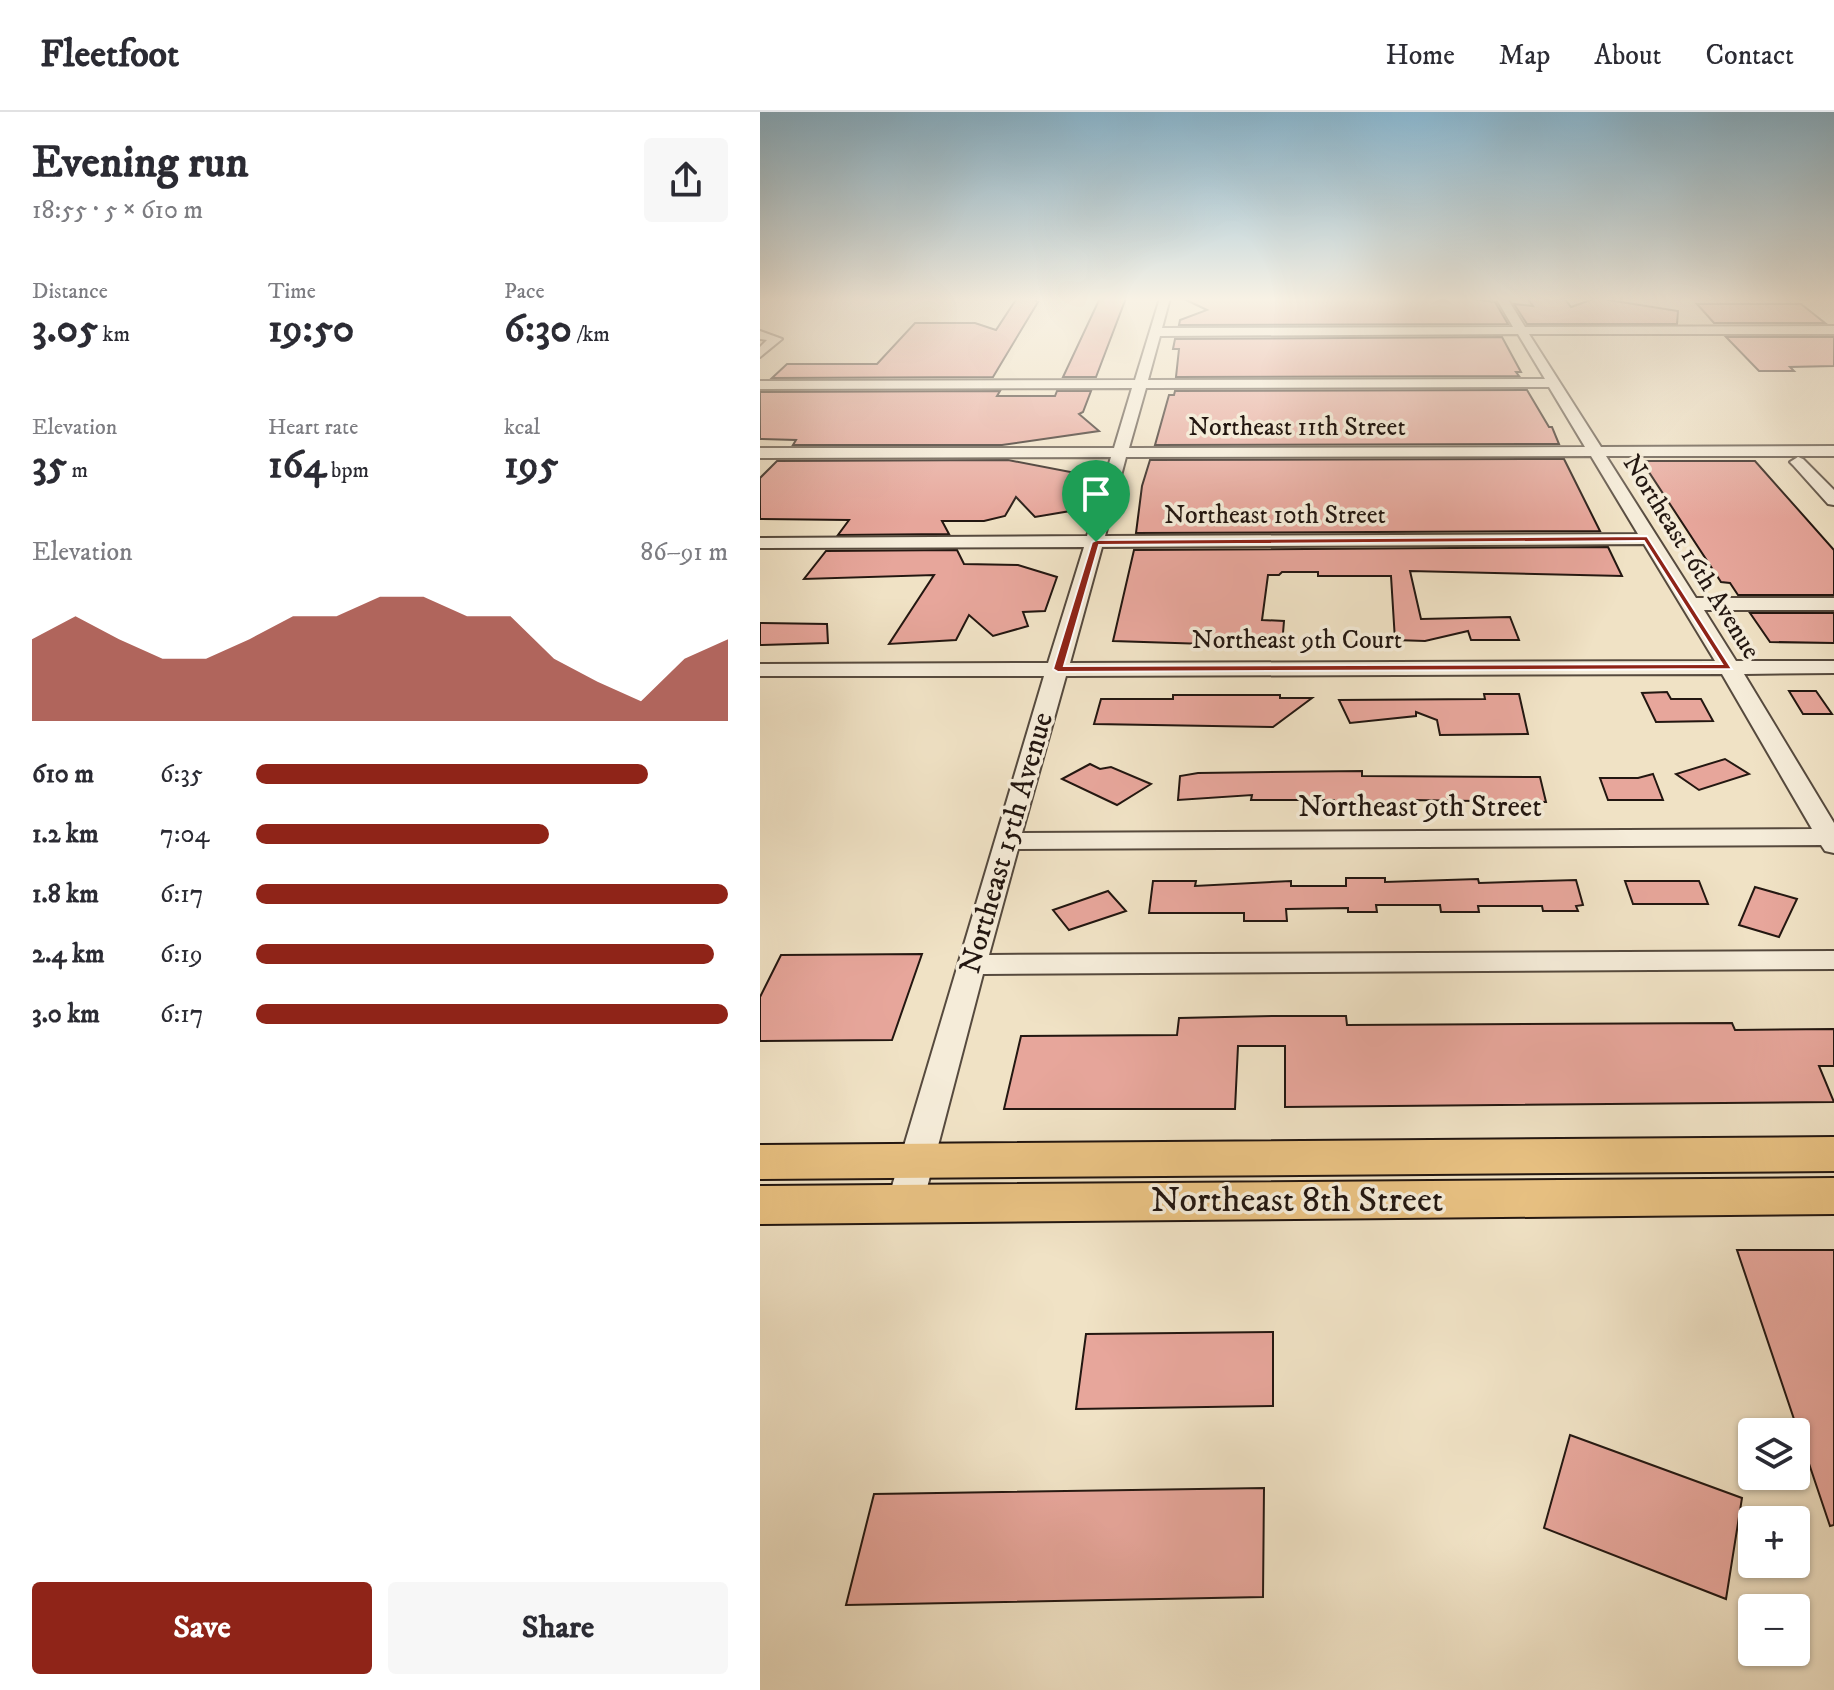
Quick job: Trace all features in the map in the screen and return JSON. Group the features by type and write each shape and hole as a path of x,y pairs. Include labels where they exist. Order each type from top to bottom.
{"main road":[{"name":"Northeast 8th Street","path":"1381,1179 1834,1154"},
{"name":"Northeast 8th Street","path":"760,1162 911,1182 1381,1179 1834,1196"},
{"name":"Northeast 8th Street","path":"760,1205 911,1182"}],"street":[{"name":"Northeast 15th Avenue","path":"911,1182 971,965 1146,372"},
{"name":"Northeast 16th Avenue","path":"1547,372 1832,839"},
{"path":"760,385 1554,383"},
{"name":"Northeast 11th Street","path":"760,453 1834,451"},
{"path":"1798,462 1834,500"},
{"name":"Northeast 10th Street","path":"760,543 1647,539"},
{"path":"1689,604 1834,604"},
{"name":"Northeast 9th Court","path":"760,670 1834,667"},
{"name":"Northeast 9th Street","path":"1007,841 1832,839"},
{"path":"971,965 1834,960"}],"building":[{"path":"779,372 996,372 993,377 772,378"},
{"path":"1066,372 1098,372 1096,377 1063,377"},
{"path":"1177,372 1521,372 1516,372 1519,376 1176,377"},
{"path":"1527,390 1549,427 1552,427 1559,444 1155,445 1169,395 1174,395 1175,391"},
{"path":"1000,391 997,396 1055,396 1057,391 1091,391 1083,412 1079,414 1099,431 1002,445 793,445 796,440 760,439 760,392"},
{"path":"1564,459 1600,531 1136,533 1142,486 1150,460"},
{"path":"1008,460 1086,475 1070,511 1035,517 1016,497 1005,516 984,521 942,521 949,534 838,535 849,520 760,519 760,478 777,461"},
{"path":"1755,461 1834,550 1834,595 1738,595 1730,583 1721,582 1643,463"},
{"path":"1608,547 1622,576 1410,571 1421,619 1510,617 1519,640 1471,640 1468,631 1425,641 1395,640 1391,576 1318,576 1318,572 1282,572 1268,575 1262,620 1284,621 1282,645 1113,641 1134,550"},
{"path":"957,550 964,564 1018,565 1057,577 1045,611 1023,612 1028,626 993,636 969,615 956,640 889,644 934,575 804,579 826,551"},
{"path":"1750,613 1834,613 1834,643 1770,642"},
{"path":"760,623 827,624 828,643 760,645"},
{"path":"1789,691 1816,691 1832,714 1803,714"},
{"path":"1667,692 1671,699 1701,699 1713,721 1656,722 1642,693"},
{"path":"1484,694 1519,694 1528,734 1440,735 1437,720 1416,712 1416,716 1350,723 1339,700 1485,699"},
{"path":"1173,695 1312,698 1273,727 1094,724 1101,699 1173,699"},
{"path":"1725,759 1749,774 1699,790 1676,774"},
{"path":"1090,764 1100,769 1111,767 1151,784 1117,805 1062,779"},
{"path":"1362,771 1362,776 1540,777 1546,802 1411,800 1411,804 1335,804 1334,800 1251,800 1252,795 1178,800 1180,776 1198,773"},
{"path":"1653,774 1663,800 1608,800 1600,778 1638,778"},
{"path":"1346,878 1385,878 1385,882 1478,879 1479,883 1576,880 1583,905 1576,906 1578,911 1543,911 1542,906 1478,906 1479,912 1441,912 1440,905 1376,905 1377,912 1348,912 1348,908 1286,909 1287,921 1244,921 1244,913 1149,913 1153,881 1196,881 1195,886 1291,881 1291,886 1346,886"},
{"path":"1625,881 1699,881 1708,904 1633,904"},
{"path":"1755,887 1797,899 1779,937 1739,925"},
{"path":"1108,891 1126,911 1069,930 1053,910"},
{"path":"922,954 892,1040 760,1041 760,997 781,955"},
{"path":"1346,1016 1347,1025 1732,1023 1735,1030 1834,1029 1834,1066 1819,1066 1834,1102 1285,1107 1285,1046 1238,1046 1235,1109 1004,1109 1021,1036 1177,1035 1179,1018"},
{"path":"1737,1250 1834,1250 1834,1525 1830,1526 1810,1467 1810,1418 1794,1418"},
{"path":"1273,1332 1273,1406 1076,1409 1086,1334"},
{"path":"1570,1435 1742,1498 1741,1506 1738,1506 1726,1599 1544,1528"},
{"path":"1264,1488 1263,1597 846,1605 874,1494"}],"route":[{"path":"1647,539 1729,667 1058,669 1096,542 1647,539"}]}
